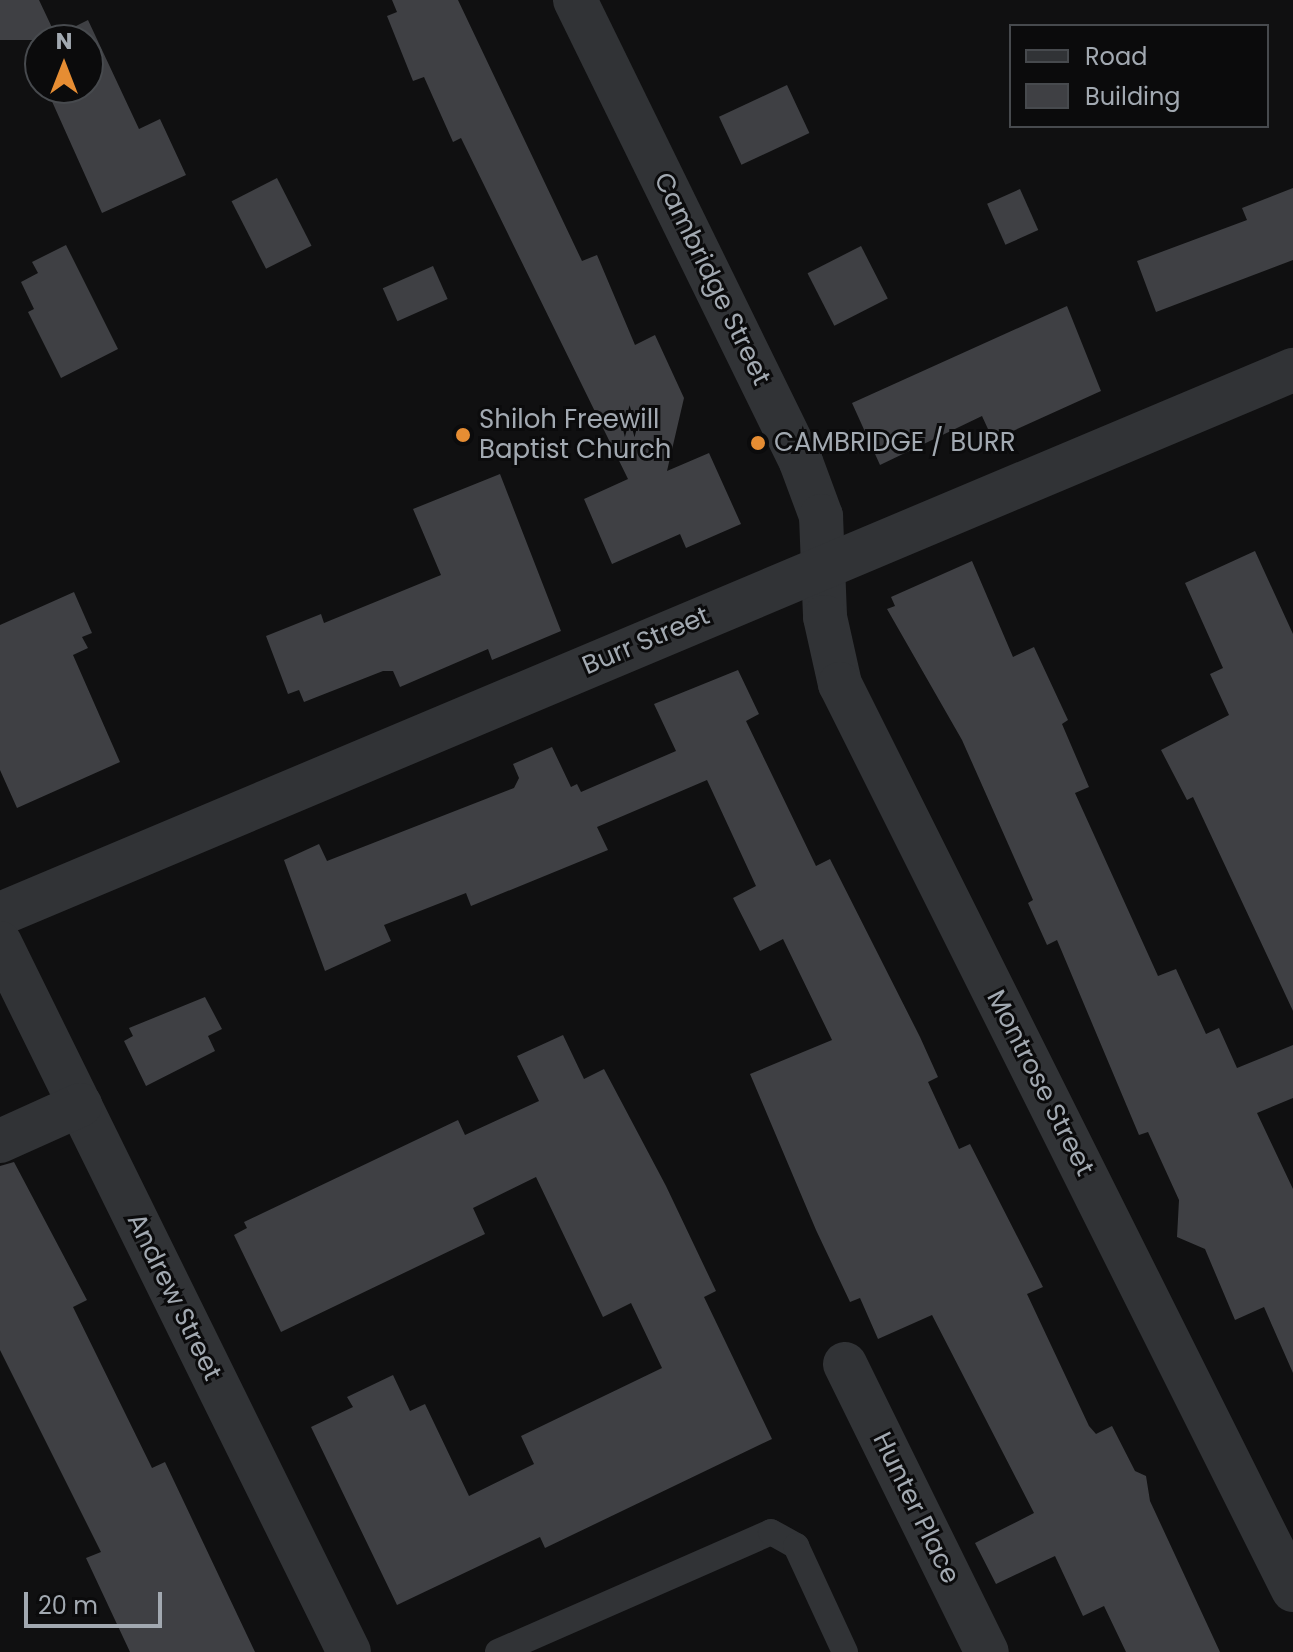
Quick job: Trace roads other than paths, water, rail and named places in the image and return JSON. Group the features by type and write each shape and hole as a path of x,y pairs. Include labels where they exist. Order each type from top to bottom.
{"street":[{"name":"Cambridge Street","path":"575,0 801,462 821,516 823,566"},
{"name":"Burr Street","path":"0,914 823,566 1288,385"},
{"name":"Montrose Street","path":"823,566 840,684 1293,1590"},
{"name":"Andrew Street","path":"0,943 349,1652"},
{"path":"0,1141 80,1105"},
{"name":"Hunter Place","path":"845,1364 987,1652"}],"lane":[{"path":"498,1652 771,1532 796,1546 845,1652"}],"place":[{"name":"Shiloh Freewill Baptist Church","path":"463,435"},
{"name":"CAMBRIDGE / BURR","path":"758,443"}]}
